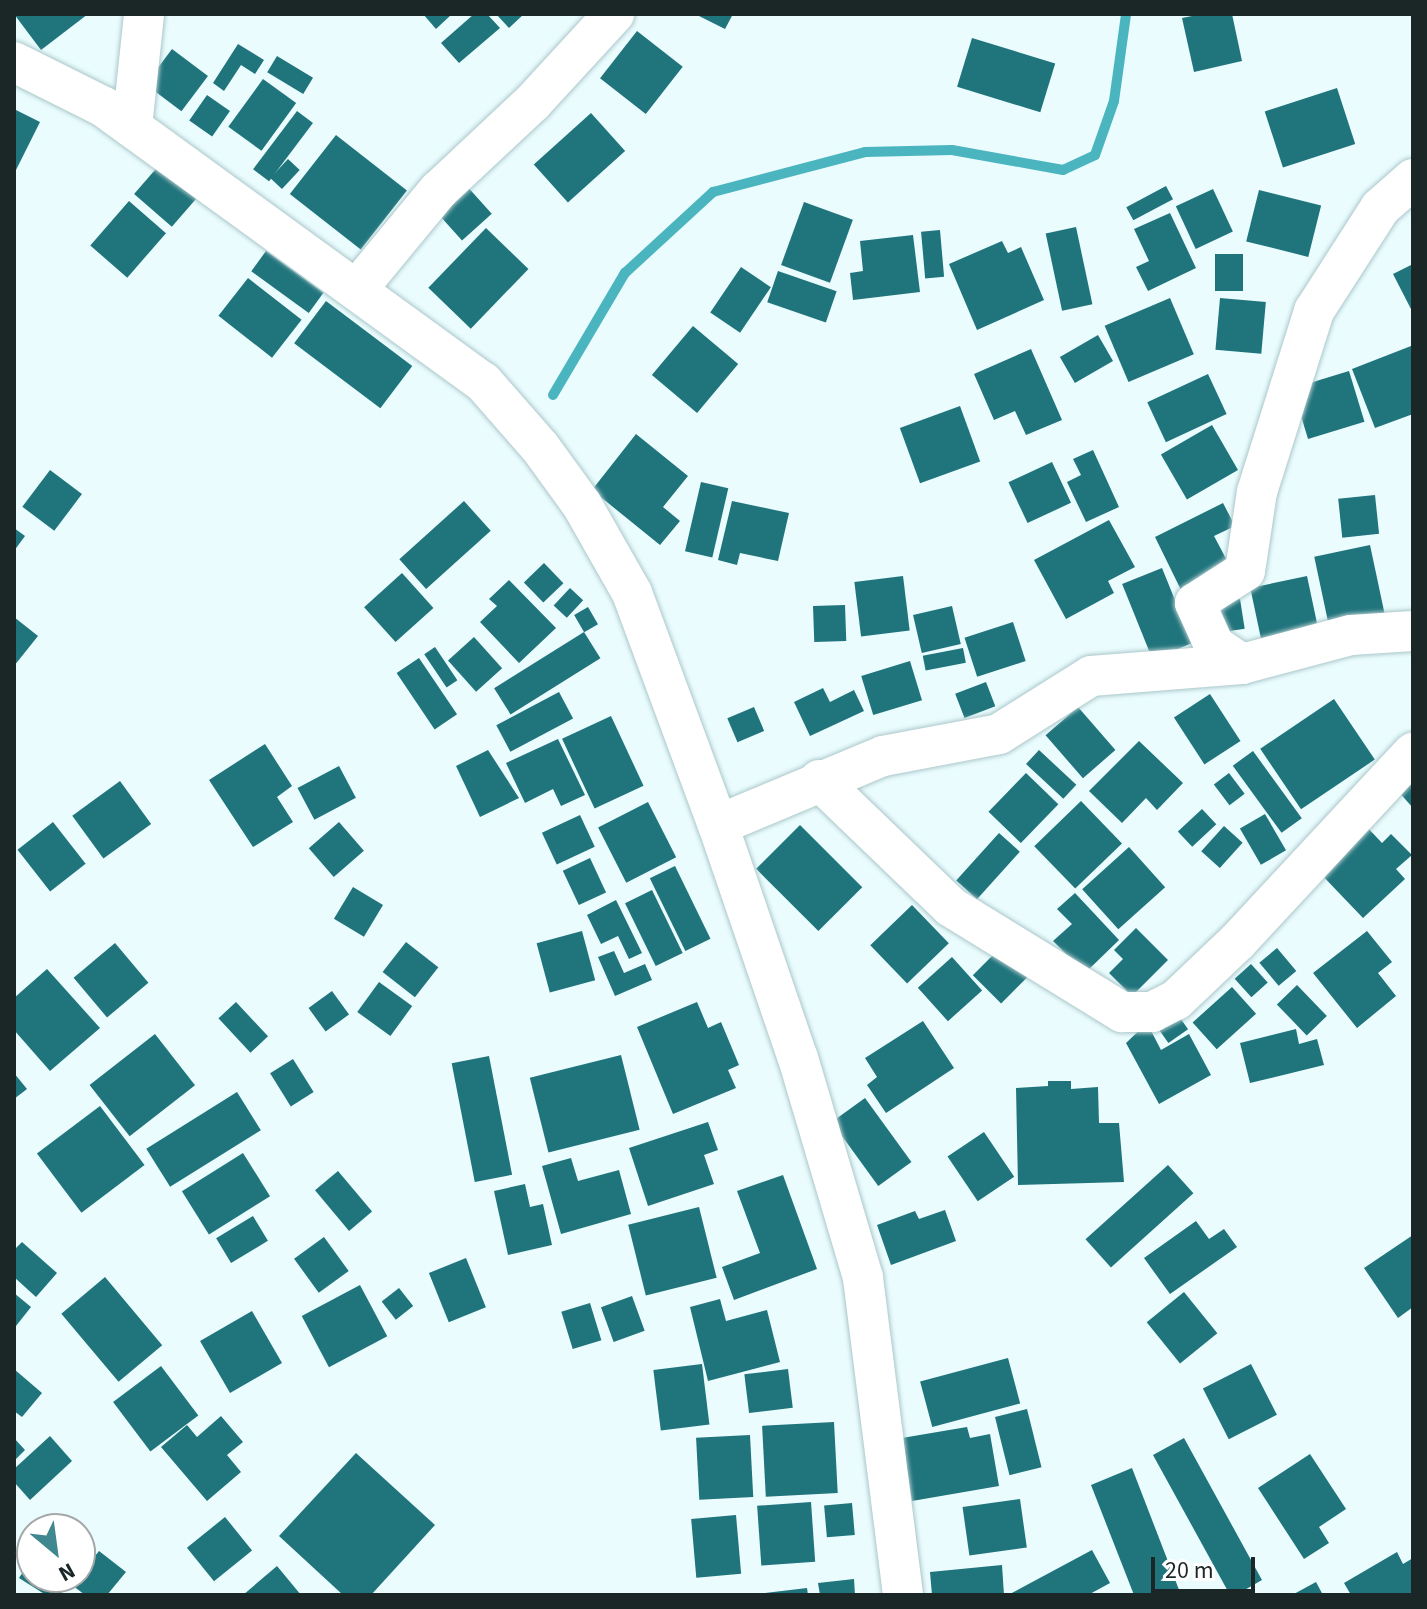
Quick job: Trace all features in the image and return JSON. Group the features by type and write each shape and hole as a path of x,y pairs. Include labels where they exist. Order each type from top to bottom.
{"street":[{"path":"132,127 144,14"},
{"path":"358,288 438,191 543,92 614,14"},
{"path":"14,62 132,127 358,288 483,382 540,447 582,505 632,593 718,825 798,1058 863,1278 903,1595"},
{"path":"1242,664 1214,645 1195,603 1245,571 1257,492 1314,311 1380,208 1413,179"},
{"path":"718,825 819,780 883,756 999,734 1091,676 1242,664 1351,635 1413,631"},
{"path":"819,780 951,907 1122,1012 1152,1012 1176,1000 1238,941 1413,753"}],"building":[{"path":"14,14 88,14 41,50"},
{"path":"423,14 452,14 436,29"},
{"path":"474,14 487,14 500,28 459,63 441,43"},
{"path":"496,14 524,14 509,28"},
{"path":"695,14 733,14 725,29"},
{"path":"1232,14 1242,61 1194,72 1182,18"},
{"path":"637,31 683,67 646,114 600,78"},
{"path":"972,38 1055,63 1040,112 957,87"},
{"path":"238,44 264,60 255,74 241,65 224,91 213,83"},
{"path":"172,49 208,76 181,111 146,84"},
{"path":"277,56 313,78 303,94 267,72"},
{"path":"263,79 296,103 261,151 228,127"},
{"path":"1337,88 1355,144 1283,168 1265,111"},
{"path":"207,95 230,111 212,136 189,120"},
{"path":"14,109 40,122 14,174"},
{"path":"297,111 313,123 269,181 253,169"},
{"path":"591,113 625,151 568,202 534,165"},
{"path":"336,135 407,190 361,250 290,194"},
{"path":"288,159 300,170 282,189 270,178"},
{"path":"161,163 199,196 172,227 134,194"},
{"path":"465,184 492,214 462,240 435,211"},
{"path":"1166,186 1173,199 1133,220 1126,207"},
{"path":"1213,189 1233,232 1196,249 1176,206"},
{"path":"1259,190 1321,205 1308,257 1246,241"},
{"path":"129,201 166,233 127,278 90,246"},
{"path":"804,202 853,220 830,283 781,265"},
{"path":"1170,213 1196,268 1148,291 1136,267 1149,261 1134,229"},
{"path":"1076,227 1092,304 1062,311 1046,233"},
{"path":"486,228 528,269 471,329 428,288"},
{"path":"940,230 944,277 925,278 921,232"},
{"path":"913,235 920,292 853,300 850,273 863,271 860,241"},
{"path":"1002,241 1008,253 1021,247 1044,300 977,330 949,264"},
{"path":"266,251 323,293 309,313 251,271"},
{"path":"1215,254 1243,254 1243,291 1215,291"},
{"path":"1413,264 1413,313 1393,274"},
{"path":"741,267 771,287 740,333 710,313"},
{"path":"778,271 837,291 826,322 767,302"},
{"path":"248,278 302,320 272,358 218,316"},
{"path":"1170,298 1194,354 1128,382 1105,326"},
{"path":"1220,298 1266,302 1261,354 1215,350"},
{"path":"326,301 412,366 380,408 294,343"},
{"path":"693,326 738,364 697,413 652,375"},
{"path":"1098,335 1113,361 1075,383 1060,357"},
{"path":"1411,346 1413,414 1375,428 1352,369"},
{"path":"1031,349 1062,420 1026,435 1015,411 994,420 974,374"},
{"path":"1349,371 1364,422 1308,439 1293,388"},
{"path":"1208,374 1227,414 1166,442 1147,402"},
{"path":"960,406 980,461 920,483 900,428"},
{"path":"1212,425 1238,470 1187,500 1161,454"},
{"path":"636,434 688,476 663,507 680,521 660,545 592,490"},
{"path":"1093,450 1119,507 1086,522 1067,482 1081,475 1073,459"},
{"path":"1052,462 1071,503 1028,523 1008,482"},
{"path":"50,470 82,494 54,531 22,507"},
{"path":"701,482 728,488 712,557 685,551"},
{"path":"1375,495 1379,534 1342,538 1338,499"},
{"path":"464,501 491,531 426,589 399,559"},
{"path":"732,501 789,513 778,561 740,553 737,565 718,560"},
{"path":"1223,503 1235,526 1214,536 1231,568 1182,592 1155,537"},
{"path":"1109,520 1135,567 1108,581 1114,593 1066,619 1034,560"},
{"path":"14,528 25,536 14,551"},
{"path":"1370,545 1385,613 1329,625 1314,557"},
{"path":"544,563 563,583 543,603 524,582"},
{"path":"1162,568 1192,643 1152,659 1122,584"},
{"path":"402,573 433,608 396,642 364,607"},
{"path":"903,576 910,631 861,637 854,582"},
{"path":"1307,576 1320,636 1263,648 1250,588"},
{"path":"509,580 556,628 519,663 480,622 497,606 489,599"},
{"path":"570,588 583,600 567,618 554,606"},
{"path":"1240,599 1245,629 1218,633 1213,603"},
{"path":"845,605 846,641 814,642 813,606"},
{"path":"952,606 961,644 922,653 913,615"},
{"path":"588,607 598,624 584,632 574,615"},
{"path":"14,617 38,636 14,666"},
{"path":"1013,622 1026,661 977,677 964,638"},
{"path":"584,632 600,658 511,714 494,688"},
{"path":"474,637 502,668 476,692 448,660"},
{"path":"435,647 457,680 447,687 424,654"},
{"path":"963,648 966,663 926,671 923,656"},
{"path":"419,658 457,714 435,729 397,673"},
{"path":"910,661 922,700 873,715 861,676"},
{"path":"986,682 995,706 965,718 955,694"},
{"path":"823,688 830,702 854,690 864,711 810,736 794,702"},
{"path":"559,692 573,718 510,752 496,725"},
{"path":"1210,694 1240,741 1204,764 1174,717"},
{"path":"1334,699 1375,760 1301,809 1260,749"},
{"path":"754,707 764,731 737,742 727,718"},
{"path":"1078,707 1115,750 1083,778 1046,735"},
{"path":"611,716 644,786 595,809 562,739"},
{"path":"558,739 585,795 561,806 553,789 525,803 506,763"},
{"path":"1139,741 1183,783 1157,810 1146,798 1122,823 1089,791"},
{"path":"265,744 292,786 277,797 293,822 253,847 209,780"},
{"path":"488,750 519,798 480,817 456,766"},
{"path":"1039,750 1076,785 1063,799 1026,764"},
{"path":"1253,751 1302,818 1282,833 1233,766"},
{"path":"339,766 356,798 314,820 298,788"},
{"path":"1026,773 1058,804 1021,843 988,812"},
{"path":"1229,773 1245,794 1229,805 1214,784"},
{"path":"1413,777 1413,808 1398,791"},
{"path":"120,781 151,824 103,859 72,816"},
{"path":"1081,801 1122,843 1075,889 1034,846"},
{"path":"648,802 676,857 626,883 598,827"},
{"path":"1202,809 1216,824 1192,847 1178,832"},
{"path":"1265,814 1286,850 1261,865 1240,829"},
{"path":"580,815 595,847 557,864 542,833"},
{"path":"53,822 86,864 50,891 18,850"},
{"path":"339,822 364,851 334,877 309,848"},
{"path":"800,825 862,887 818,931 756,869"},
{"path":"1365,825 1382,843 1391,834 1412,855 1396,869 1405,879 1363,918 1318,871"},
{"path":"1224,826 1243,843 1220,868 1201,851"},
{"path":"999,833 1020,852 977,899 956,881"},
{"path":"1129,847 1165,887 1118,929 1082,889"},
{"path":"590,858 606,892 579,905 563,871"},
{"path":"675,866 711,939 685,951 650,878"},
{"path":"353,887 383,905 364,937 334,919"},
{"path":"652,890 683,953 656,966 625,903"},
{"path":"1075,893 1119,940 1085,973 1053,941 1072,924 1057,909"},
{"path":"616,900 642,953 629,959 618,936 601,944 587,915"},
{"path":"912,905 949,943 907,983 870,945"},
{"path":"1136,928 1168,960 1132,996 1109,973 1123,959 1114,950"},
{"path":"582,931 595,980 550,992 537,943"},
{"path":"1367,931 1392,962 1378,973 1396,996 1357,1028 1313,973"},
{"path":"406,942 438,967 415,997 383,972"},
{"path":"115,943 148,983 107,1018 74,978"},
{"path":"1277,948 1296,971 1279,986 1259,963"},
{"path":"999,949 1027,977 1001,1003 973,975"},
{"path":"614,951 624,973 645,964 652,980 615,996 598,957"},
{"path":"952,957 982,990 948,1021 918,988"},
{"path":"1251,964 1268,983 1251,997 1235,979"},
{"path":"47,969 100,1028 50,1071 14,1030 14,998"},
{"path":"379,982 412,1006 390,1036 357,1012"},
{"path":"1297,985 1327,1016 1307,1035 1277,1004"},
{"path":"1232,987 1256,1014 1217,1049 1193,1022"},
{"path":"332,991 349,1014 326,1032 309,1008"},
{"path":"236,1002 268,1036 251,1053 218,1018"},
{"path":"697,1002 708,1028 721,1022 739,1065 728,1070 736,1088 673,1114 637,1027"},
{"path":"1176,1012 1188,1029 1168,1043 1156,1026"},
{"path":"923,1021 954,1068 886,1113 867,1085 877,1077 865,1058"},
{"path":"1147,1023 1161,1050 1189,1034 1211,1075 1159,1104 1126,1043"},
{"path":"1296,1029 1299,1044 1317,1039 1324,1065 1250,1083 1240,1043"},
{"path":"155,1034 195,1085 130,1136 90,1085"},
{"path":"621,1055 640,1130 548,1152 530,1078"},
{"path":"489,1056 512,1175 475,1182 452,1063"},
{"path":"293,1059 314,1092 291,1106 270,1073"},
{"path":"14,1073 27,1089 14,1099"},
{"path":"1048,1081 1071,1081 1071,1089 1098,1087 1099,1123 1119,1123 1124,1182 1018,1185 1016,1088 1048,1086"},
{"path":"237,1092 261,1130 170,1187 146,1149"},
{"path":"865,1098 911,1162 878,1186 832,1122"},
{"path":"100,1106 145,1165 81,1213 37,1154"},
{"path":"708,1122 718,1150 704,1155 714,1184 648,1206 629,1148"},
{"path":"984,1132 1014,1177 978,1201 948,1157"},
{"path":"243,1153 270,1196 209,1234 182,1191"},
{"path":"571,1158 578,1181 619,1170 631,1214 561,1234 542,1166"},
{"path":"1168,1165 1193,1193 1111,1268 1086,1239"},
{"path":"338,1171 372,1212 349,1231 315,1190"},
{"path":"783,1175 817,1269 734,1300 722,1267 760,1253 737,1191"},
{"path":"525,1184 530,1207 543,1204 552,1245 508,1255 494,1191"},
{"path":"699,1207 717,1278 646,1295 628,1225"},
{"path":"945,1210 956,1241 891,1265 877,1225 915,1211 919,1219"},
{"path":"253,1216 268,1241 231,1263 216,1238"},
{"path":"1196,1221 1209,1239 1224,1229 1237,1247 1170,1294 1144,1258"},
{"path":"1413,1235 1413,1307 1398,1318 1364,1268"},
{"path":"324,1237 349,1271 319,1293 294,1259"},
{"path":"22,1242 57,1273 36,1297 14,1277 14,1250"},
{"path":"466,1258 486,1307 449,1322 429,1273"},
{"path":"105,1277 162,1345 119,1382 61,1314"},
{"path":"360,1285 387,1336 329,1367 302,1316"},
{"path":"399,1288 413,1306 396,1320 382,1302"},
{"path":"1184,1292 1217,1333 1180,1363 1147,1322"},
{"path":"14,1293 31,1307 16,1326 14,1324"},
{"path":"632,1296 645,1331 614,1342 601,1307"},
{"path":"720,1299 726,1321 767,1310 780,1362 708,1381 690,1307"},
{"path":"590,1303 601,1340 573,1349 561,1312"},
{"path":"252,1311 282,1363 230,1393 200,1341"},
{"path":"1008,1358 1020,1403 932,1427 920,1382"},
{"path":"702,1364 709,1425 661,1431 653,1370"},
{"path":"1251,1364 1277,1415 1229,1439 1203,1389"},
{"path":"161,1366 198,1416 150,1452 113,1402"},
{"path":"14,1369 42,1393 22,1417 14,1411"},
{"path":"788,1369 793,1408 749,1413 744,1374"},
{"path":"1027,1409 1042,1467 1009,1475 995,1417"},
{"path":"221,1416 243,1442 227,1455 241,1472 207,1501 161,1447 187,1425 197,1437"},
{"path":"834,1422 838,1493 766,1497 762,1426"},
{"path":"967,1427 970,1438 990,1434 999,1486 912,1501 902,1438"},
{"path":"750,1435 753,1497 699,1500 696,1438"},
{"path":"50,1436 72,1461 30,1500 14,1482 14,1469"},
{"path":"14,1438 25,1450 14,1461"},
{"path":"1184,1438 1262,1580 1236,1595 1230,1595 1153,1455"},
{"path":"356,1453 435,1525 371,1595 343,1595 279,1536"},
{"path":"1310,1454 1346,1509 1319,1527 1329,1543 1304,1559 1258,1488"},
{"path":"1132,1468 1181,1595 1134,1595 1091,1485"},
{"path":"1020,1499 1027,1548 969,1556 963,1507"},
{"path":"811,1502 815,1562 761,1566 757,1506"},
{"path":"852,1503 855,1535 827,1537 824,1505"},
{"path":"736,1515 741,1574 696,1578 691,1519"},
{"path":"225,1517 252,1550 214,1581 187,1548"},
{"path":"1092,1550 1110,1583 1088,1595 1008,1595"},
{"path":"99,1551 126,1572 107,1595 85,1595 82,1593 96,1593 96,1555"},
{"path":"1397,1552 1403,1564 1413,1558 1413,1595 1351,1595 1344,1583"},
{"path":"1002,1565 1004,1595 932,1595 930,1572"},
{"path":"277,1566 301,1595 243,1595"},
{"path":"854,1579 855,1595 820,1595 818,1583"},
{"path":"1316,1582 1323,1595 1292,1595"},
{"path":"807,1588 808,1595 765,1595 765,1593"}],"waterway":[{"path":"553,395 625,273 713,192 865,152 952,150 1063,170 1095,155 1114,101 1126,14"}]}
